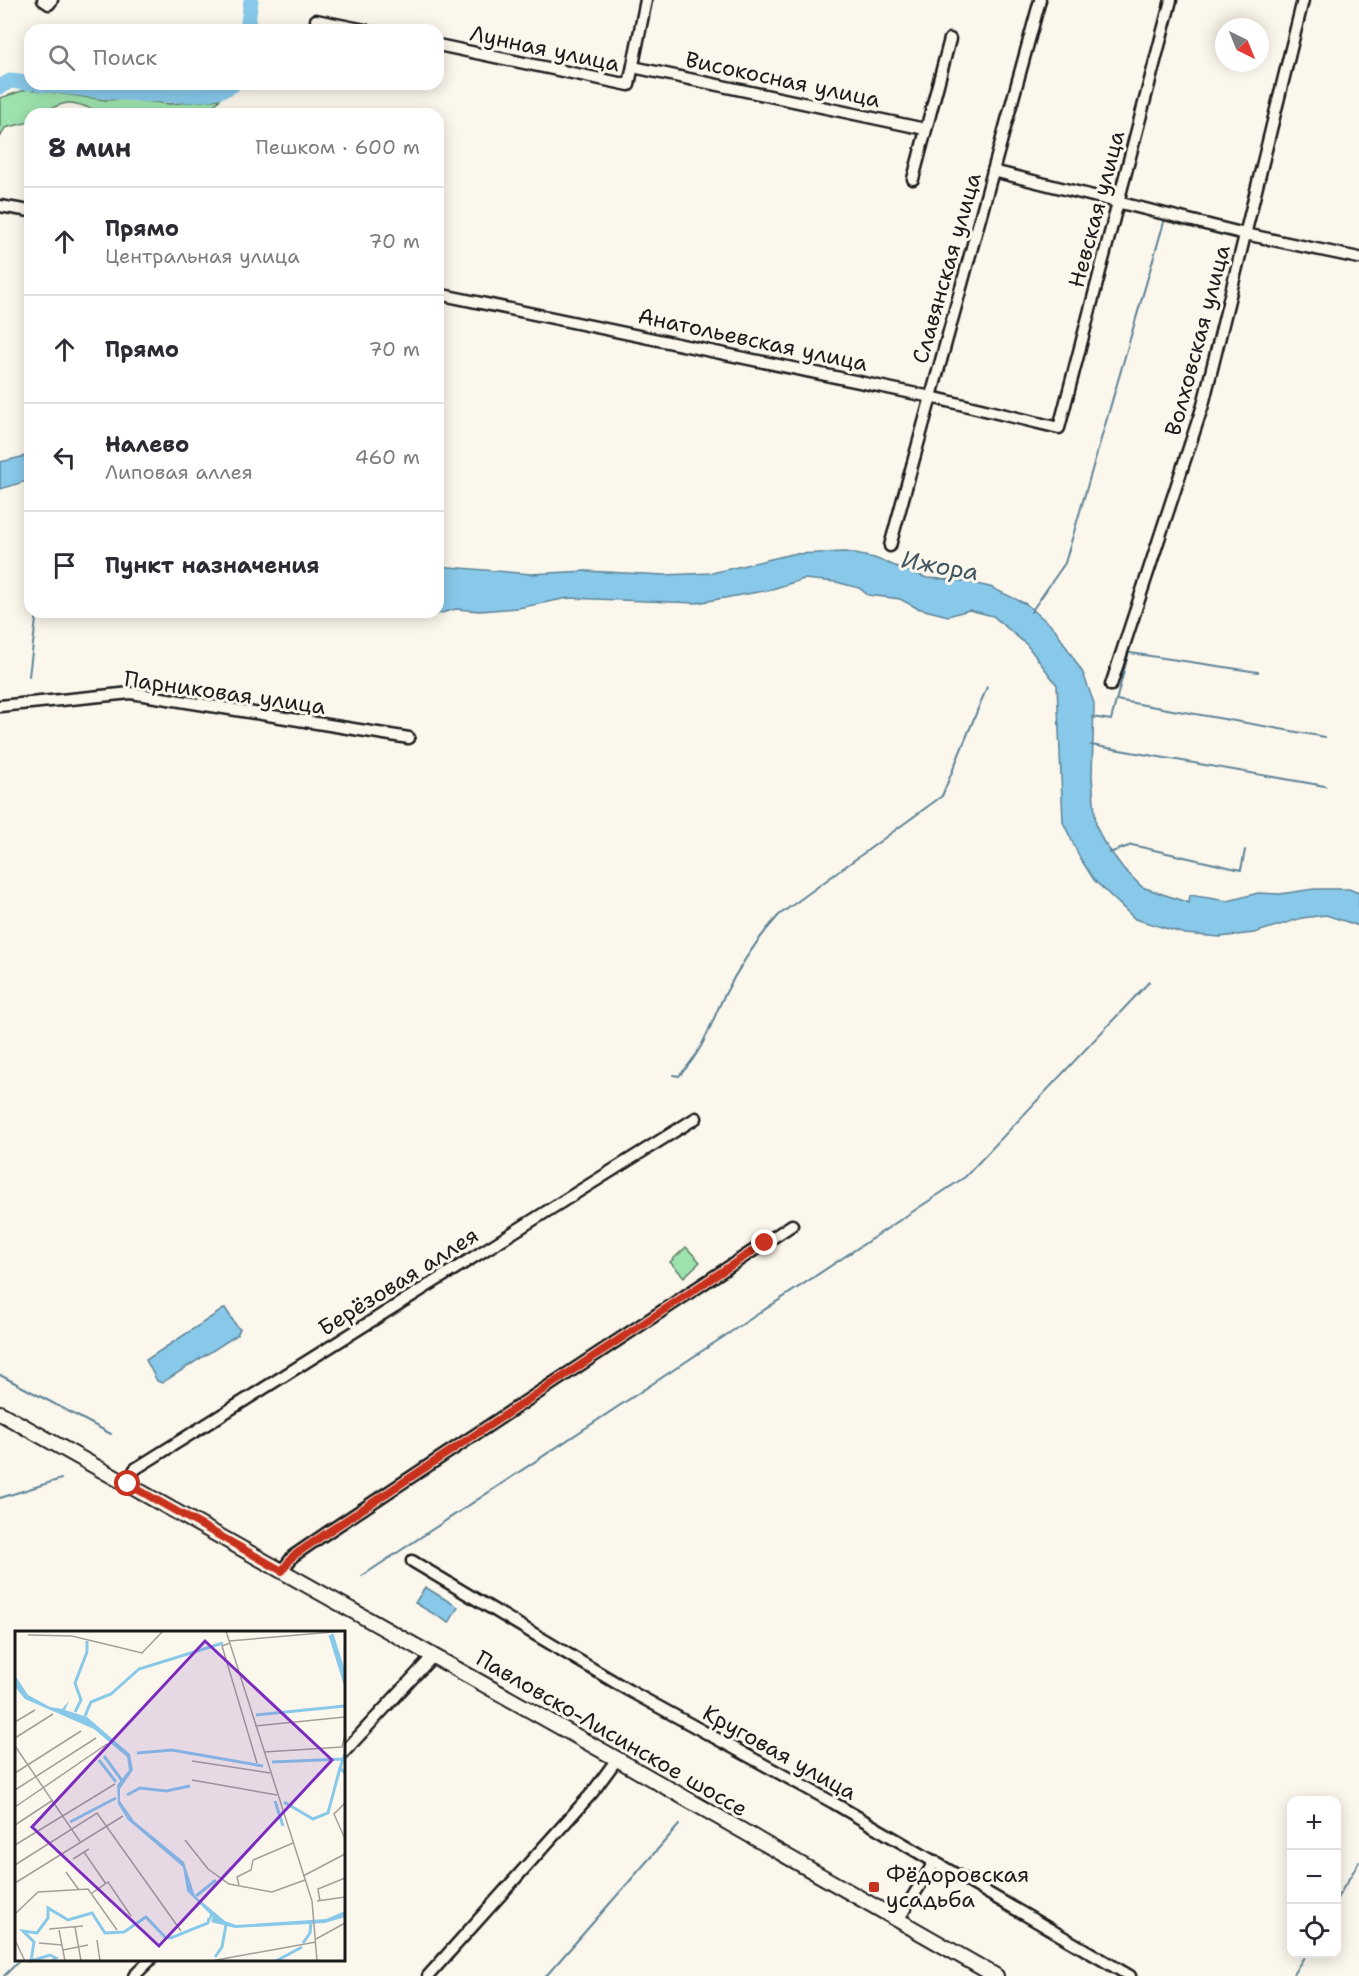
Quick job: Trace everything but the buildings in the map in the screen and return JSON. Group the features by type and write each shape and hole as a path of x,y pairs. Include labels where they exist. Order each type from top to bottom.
{"main road":[{"name":"Павловско-Лисинское шоссе","path":"0,1413 617,1759 996,1976"}],"street":[{"path":"43,0 49,4 52,0"},
{"name":"Лунная улица","path":"444,46 629,85 646,0"},
{"name":"Славянская улица","path":"890,546 1040,0"},
{"name":"Невская улица","path":"1059,428 1171,0"},
{"name":"Волховская улица","path":"1110,685 1203,405 1304,0"},
{"path":"316,20 336,24"},
{"path":"913,179 950,39"},
{"name":"Високосная улица","path":"633,67 925,129"},
{"path":"993,171 1245,234 1359,258"},
{"path":"0,206 24,210"},
{"name":"Анатольевская улица","path":"444,295 931,397 1059,428"},
{"name":"Парниковая улица","path":"0,706 131,693 409,738"},
{"name":"Берёзовая аллея","path":"128,1484 135,1469 696,1118"},
{"path":"282,1571 293,1556 328,1532 792,1225"},
{"name":"Круговая улица","path":"412,1561 628,1690 832,1802 1130,1976"},
{"path":"345,1751 433,1656"},
{"path":"428,1976 592,1793 617,1759"},
{"path":"898,1920 935,1861"},
{"path":"134,1976 148,1961"}],"green space":[{"path":"25,90 35,90 106,100 127,99 170,104 220,99 206,108 90,108 65,103 51,108 24,108 24,123 5,128 0,138 0,98"},
{"path":"686,1247 700,1262 684,1277 670,1262"}],"water":[{"path":"24,456 24,482 0,489 0,462"},
{"name":"Ижора","path":"846,552 874,558 927,578 958,580 990,587 1026,604 1055,629 1083,673 1094,703 1092,777 1096,825 1103,841 1123,868 1142,887 1189,903 1190,895 1228,901 1258,893 1280,894 1314,889 1349,889 1359,893 1359,926 1326,915 1302,918 1254,933 1220,937 1185,934 1135,919 1094,880 1080,858 1063,822 1057,685 1027,645 993,616 969,610 948,616 917,608 900,599 868,595 859,588 836,582 804,579 769,590 697,603 568,598 518,608 480,611 456,609 444,612 444,567 531,574 586,571 664,575 712,573 792,554"},
{"path":"225,1308 240,1329 237,1335 162,1383 157,1381 146,1360"},
{"path":"425,1587 458,1607 449,1623 415,1603"}],"waterway":[{"path":"248,24 251,0"},
{"path":"0,87 10,81 24,82"},
{"path":"92,90 172,95 222,90"},
{"path":"1031,612 1065,563 1164,222"},
{"path":"29,676 36,618"},
{"path":"1092,717 1111,720 1136,625"},
{"path":"1130,653 1258,672"},
{"path":"673,1075 679,1076 694,1057 736,974 779,915 942,796 987,687"},
{"path":"1116,700 1325,737"},
{"path":"1091,745 1325,786"},
{"path":"1109,853 1132,845 1241,870 1245,850"},
{"path":"362,1576 965,1177 1149,982"},
{"path":"0,1375 111,1434"},
{"path":"0,1498 61,1479"},
{"path":"546,1976 679,1825"},
{"path":"1341,1892 1359,1862"},
{"path":"1292,1976 1303,1958"},
{"path":"4,1976 19,1961"}],"place":[{"name":"Фёдоровская усадьба","path":"874,1887"}],"route":[{"path":"128,1484 282,1571 293,1556 328,1532 765,1243"}]}
